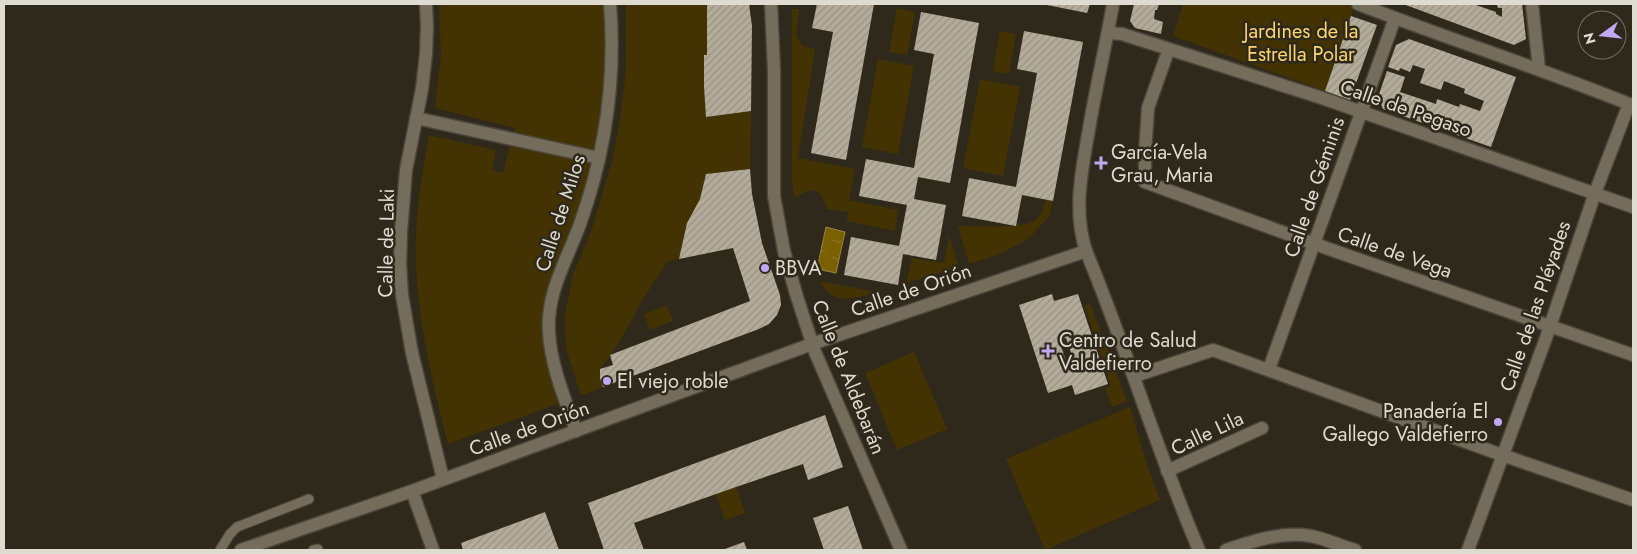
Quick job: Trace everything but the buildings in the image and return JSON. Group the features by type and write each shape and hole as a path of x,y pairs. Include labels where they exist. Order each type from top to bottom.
{"street":[{"name":"Calle de Laki","path":"426,4 426,54 406,170 400,264 402,295 412,353 443,479"},
{"name":"Calle de Milos","path":"576,431 556,373 548,332 549,311 554,289 580,225 599,158 611,80 610,4"},
{"name":"Calle de Aldebarán","path":"771,4 774,70 774,196 784,251 796,297 812,344 901,550"},
{"path":"1113,4 1082,169 1079,219 1081,235 1135,376 1167,471 1199,550"},
{"path":"1358,4 1631,104"},
{"path":"1532,4 1539,69"},
{"name":"Calle de Géminis","path":"1269,369 1395,18"},
{"name":"Calle de Pegaso","path":"1108,33 1122,34 1319,97 1360,113 1633,207"},
{"name":"Calle de Vega","path":"1166,57 1148,108 1145,182 1633,355"},
{"name":"Calle de las Pléyades","path":"1468,550 1550,326 1595,193 1631,104"},
{"path":"416,118 599,158"},
{"name":"Calle de Orión","path":"241,550 412,491 812,344 1086,251"},
{"path":"1135,376 1213,350 1502,455 1633,500"},
{"name":"Calle Lila","path":"1167,471 1262,428"},
{"path":"412,491 433,550"},
{"path":"1226,550 1286,534 1310,536 1356,550"}],"lane":[{"path":"220,550 230,534 237,528 308,499"}],"green space":[{"path":"439,4 606,4 606,79 597,139 586,185 573,225 557,262 547,295 562,402 448,444 425,342 416,263 418,212 429,135 496,150 492,170 503,173 515,128 435,108 441,54"},
{"path":"626,4 707,4 707,55 704,55 706,117 751,111 750,169 706,174 700,199 687,223 679,259 667,262 643,299 620,341 600,369 603,387 583,395 580,393 567,351 565,315 573,275 592,229 612,162 620,120 626,70"},
{"name":"Jardines de la Estrella Polar","path":"1183,4 1355,4 1325,91 1173,36"},
{"path":"897,8 915,12 907,55 889,52"},
{"path":"792,9 799,9 796,36 803,46 815,49 798,158 855,169 849,200 898,210 895,231 847,221 848,212 827,209 822,196 815,190 805,192 794,198 792,179"},
{"path":"1000,31 1016,34 1009,74 993,71"},
{"path":"878,59 914,66 898,154 862,147"},
{"path":"980,79 1020,87 1003,176 963,168"},
{"path":"1046,200 1053,201 1049,217 1028,239 1000,254 969,264 958,226 1027,224 1039,217"},
{"path":"949,235 959,267 906,283 912,258 944,263"},
{"path":"820,281 876,292 852,298 837,297 825,289"},
{"path":"1090,304 1127,401 1112,407 1105,388 1111,386 1085,306"},
{"path":"667,305 673,321 650,330 644,314"},
{"path":"914,352 947,429 897,450 865,373"},
{"path":"1130,407 1145,459 1160,500 1045,550 1006,459"},
{"path":"736,487 745,513 725,520 716,494"}],"water":[{"path":"826,227 845,232 836,273 817,269"}],"place":[{"name":"García-Vela Grau, Maria","path":"1101,163"},
{"name":"BBVA","path":"765,268"},
{"name":"Centro de Salud Valdefierro","path":"1048,351"},
{"name":"El viejo roble","path":"607,381"},
{"name":"Panadería El Gallego Valdefierro","path":"1498,422"}]}
